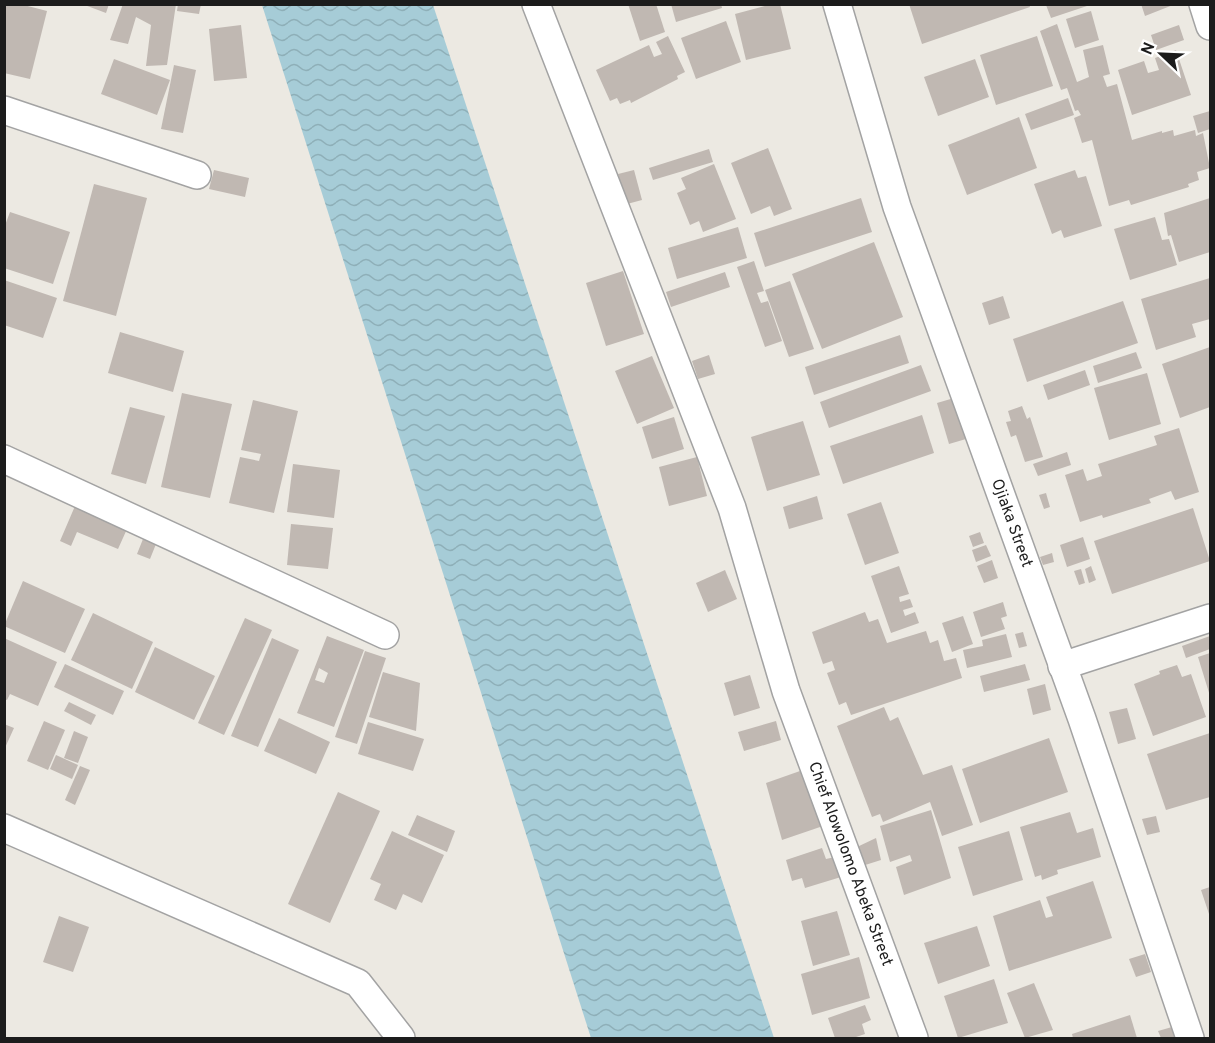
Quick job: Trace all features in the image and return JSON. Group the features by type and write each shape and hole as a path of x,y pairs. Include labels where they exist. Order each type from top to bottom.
{"street":[{"name":"Chief Alowolomo Abeka Street","path":"536,4 732,508 786,691 914,1038"},
{"name":"Ojiaka Street","path":"837,4 897,207 1062,666 1190,1038"},
{"path":"1203,4 1210,26"},
{"path":"4,111 197,175"},
{"path":"4,459 385,635"},
{"path":"1062,666 1210,618"},
{"path":"4,828 358,983 401,1038"}],"water":[{"path":"262,5 433,5 774,1038 591,1038"}],"building":[{"path":"4,4 20,4 47,11 30,79 4,73"},
{"path":"82,4 109,4 106,13"},
{"path":"123,4 176,4 167,65 146,66 151,25 136,17 128,44 110,40"},
{"path":"178,4 201,4 199,14 177,11"},
{"path":"628,4 656,4 665,32 640,41"},
{"path":"671,4 721,4 722,8 676,22"},
{"path":"780,4 791,49 746,60 735,14"},
{"path":"909,4 1029,4 1030,7 922,44"},
{"path":"1141,4 1173,4 1173,5 1145,16"},
{"path":"1046,5 1090,5 1051,18"},
{"path":"1091,11 1099,40 1075,48 1066,19"},
{"path":"726,21 741,62 696,79 681,38"},
{"path":"1057,24 1077,82 1089,77 1083,50 1103,45 1110,74 1103,76 1107,87 1117,84 1132,140 1162,131 1162,133 1173,130 1174,136 1195,130 1196,136 1203,133 1210,168 1197,172 1199,180 1188,184 1189,187 1131,205 1129,200 1109,206 1092,140 1082,143 1074,118 1081,115 1078,110 1075,111 1067,88 1061,90 1040,31"},
{"path":"241,25 247,78 214,81 209,29"},
{"path":"1179,25 1184,40 1156,50 1151,35"},
{"path":"668,36 685,72 677,76 678,79 631,103 630,100 620,104 617,98 610,101 596,70 649,45 654,57 662,54 656,42"},
{"path":"1037,36 1053,86 996,105 980,55"},
{"path":"1176,50 1191,95 1132,115 1118,70 1144,61 1148,73 1159,70 1155,58"},
{"path":"114,59 170,80 157,115 101,94"},
{"path":"975,59 989,97 938,116 924,77"},
{"path":"174,65 196,70 183,133 161,129"},
{"path":"1068,98 1074,115 1031,130 1025,114"},
{"path":"1210,111 1210,129 1198,133 1193,116"},
{"path":"1019,117 1037,168 967,195 948,145"},
{"path":"768,148 792,209 774,216 770,206 751,214 731,163"},
{"path":"709,149 713,162 653,180 649,168"},
{"path":"714,164 736,219 703,232 699,221 690,225 677,193 686,189 681,178"},
{"path":"214,170 249,178 245,197 209,189"},
{"path":"634,170 642,200 627,204 618,174"},
{"path":"1075,170 1078,178 1086,176 1102,226 1064,238 1061,230 1052,234 1034,184"},
{"path":"94,184 147,198 116,316 63,301"},
{"path":"861,198 872,232 765,267 754,233"},
{"path":"1210,198 1210,252 1179,262 1171,235 1168,236 1164,213"},
{"path":"10,212 70,232 53,284 4,268 4,228"},
{"path":"1155,217 1162,240 1169,239 1177,265 1130,280 1114,229"},
{"path":"738,227 747,258 677,279 668,248"},
{"path":"874,242 903,317 822,349 792,274"},
{"path":"754,261 764,291 757,293 761,303 768,301 782,341 765,347 737,267"},
{"path":"623,271 644,334 606,346 586,283"},
{"path":"725,272 730,287 671,307 666,292"},
{"path":"1210,278 1210,319 1192,324 1196,337 1156,350 1141,299"},
{"path":"4,280 57,298 43,338 4,325"},
{"path":"790,281 814,349 789,357 765,290"},
{"path":"1003,296 1010,318 989,325 982,303"},
{"path":"1123,301 1138,343 1027,382 1013,339"},
{"path":"120,332 184,351 173,392 108,373"},
{"path":"900,335 909,363 814,395 805,367"},
{"path":"1210,347 1210,407 1180,418 1162,364"},
{"path":"1136,352 1142,368 1098,383 1093,366"},
{"path":"709,355 715,374 698,379 692,361"},
{"path":"652,356 674,408 637,424 615,371"},
{"path":"921,365 931,391 829,428 820,402"},
{"path":"1085,370 1090,385 1048,400 1043,385"},
{"path":"1147,373 1161,424 1109,440 1094,388"},
{"path":"182,393 232,404 210,498 161,487"},
{"path":"954,398 966,439 949,444 937,403"},
{"path":"253,400 298,411 274,513 229,503 240,457 259,461 261,454 241,450"},
{"path":"1022,406 1027,419 1030,417 1043,457 1025,462 1016,435 1011,437 1006,422 1011,421 1008,411"},
{"path":"130,407 165,416 146,484 111,474"},
{"path":"922,415 934,453 843,484 830,446"},
{"path":"674,417 684,449 652,459 642,427"},
{"path":"803,421 820,475 767,491 751,437"},
{"path":"1179,428 1199,492 1175,500 1171,491 1149,499 1151,503 1103,518 1102,515 1080,522 1065,475 1083,469 1087,481 1102,476 1098,464 1157,445 1154,436"},
{"path":"1067,452 1071,465 1038,476 1033,464"},
{"path":"697,457 707,496 669,506 659,467"},
{"path":"293,464 340,470 334,518 287,512"},
{"path":"1046,493 1050,507 1044,509 1039,495"},
{"path":"817,496 823,519 789,529 783,507"},
{"path":"881,502 899,553 865,565 847,514"},
{"path":"75,506 127,529 118,549 77,532 71,546 60,541"},
{"path":"1193,508 1210,561 1112,594 1094,541"},
{"path":"291,524 333,528 328,569 287,565"},
{"path":"980,532 984,543 973,547 969,536"},
{"path":"1083,537 1090,559 1067,567 1060,545"},
{"path":"143,539 156,544 150,559 137,554"},
{"path":"986,545 991,556 976,562 972,550"},
{"path":"1052,553 1054,562 1043,565 1040,557"},
{"path":"992,560 998,578 984,583 977,566"},
{"path":"899,566 909,594 899,597 900,602 910,599 913,607 903,610 905,616 915,612 919,623 891,633 871,576"},
{"path":"1091,566 1096,580 1089,583 1085,569"},
{"path":"1081,569 1085,583 1079,585 1074,571"},
{"path":"725,570 737,599 708,612 696,583"},
{"path":"23,581 85,609 65,653 4,626"},
{"path":"1003,602 1007,616 1001,618 1005,629 981,637 973,612"},
{"path":"865,612 869,622 878,619 887,643 926,631 930,643 938,640 944,661 956,658 962,678 851,715 846,702 839,705 827,673 835,670 832,661 823,664 812,632"},
{"path":"93,613 153,642 132,689 71,660"},
{"path":"963,616 973,644 952,652 942,623"},
{"path":"245,618 272,630 224,735 198,723"},
{"path":"1023,632 1027,646 1019,648 1015,634"},
{"path":"1006,634 1012,657 967,668 963,650 983,646 982,640"},
{"path":"327,636 364,650 334,727 297,713","holes":["319,668 328,673 324,683 315,680"]},
{"path":"1210,636 1210,649 1186,658 1182,646"},
{"path":"4,638 57,662 38,706 10,694 7,700 4,699"},
{"path":"272,638 299,650 258,747 231,736"},
{"path":"155,647 215,676 194,720 135,692"},
{"path":"365,651 386,658 357,744 335,737"},
{"path":"1210,653 1210,696 1198,657"},
{"path":"65,664 124,691 113,715 54,687"},
{"path":"1025,664 1030,680 984,692 980,676"},
{"path":"1177,665 1182,677 1191,674 1206,717 1153,736 1134,684"},
{"path":"383,672 420,683 416,731 369,717"},
{"path":"750,675 760,708 734,716 724,683"},
{"path":"1045,684 1051,710 1033,715 1027,689"},
{"path":"69,702 96,715 91,725 64,711"},
{"path":"884,707 890,721 898,717 923,775 952,765 973,825 942,836 930,802 883,822 880,814 872,817 837,726"},
{"path":"1127,708 1136,739 1118,744 1109,712"},
{"path":"279,718 330,742 316,774 264,751"},
{"path":"44,721 65,730 48,770 27,761"},
{"path":"776,721 781,740 744,751 738,732"},
{"path":"368,722 424,739 413,771 358,754"},
{"path":"4,724 14,728 4,750"},
{"path":"74,731 88,737 78,763 64,758"},
{"path":"1210,733 1210,797 1166,810 1147,754"},
{"path":"1049,738 1068,792 980,823 962,769"},
{"path":"56,755 78,765 72,779 50,769"},
{"path":"80,766 90,770 75,805 65,800"},
{"path":"800,771 823,826 782,840 766,783"},
{"path":"338,792 380,811 330,923 288,904"},
{"path":"931,810 951,878 904,895 896,867 912,861 910,855 890,862 880,826"},
{"path":"1070,812 1077,833 1093,828 1101,857 1057,870 1058,874 1042,880 1041,875 1035,877 1020,827"},
{"path":"417,815 455,831 447,852 408,835"},
{"path":"1156,816 1160,832 1147,835 1142,819"},
{"path":"392,831 444,855 422,903 403,894 396,910 374,900 381,884 370,879"},
{"path":"1009,831 1023,880 973,896 958,847"},
{"path":"876,838 881,860 862,866 857,847"},
{"path":"822,848 826,859 835,857 841,877 805,888 802,878 792,881 786,860"},
{"path":"1093,881 1112,938 1009,971 993,916 1040,900 1046,918 1053,916 1046,897"},
{"path":"1210,887 1210,917 1201,890"},
{"path":"837,911 850,955 813,966 801,921"},
{"path":"59,916 89,927 73,972 43,962"},
{"path":"977,926 990,966 938,984 924,943"},
{"path":"1145,954 1151,972 1136,977 1129,959"},
{"path":"859,957 870,998 812,1015 801,974"},
{"path":"994,979 1008,1023 958,1038 944,996"},
{"path":"1034,983 1053,1030 1025,1038 1007,993"},
{"path":"865,1005 871,1020 862,1024 865,1034 853,1038 835,1038 828,1018"},
{"path":"1130,1015 1137,1038 1073,1038 1072,1034"},
{"path":"1172,1027 1175,1038 1161,1038 1158,1031"}]}
